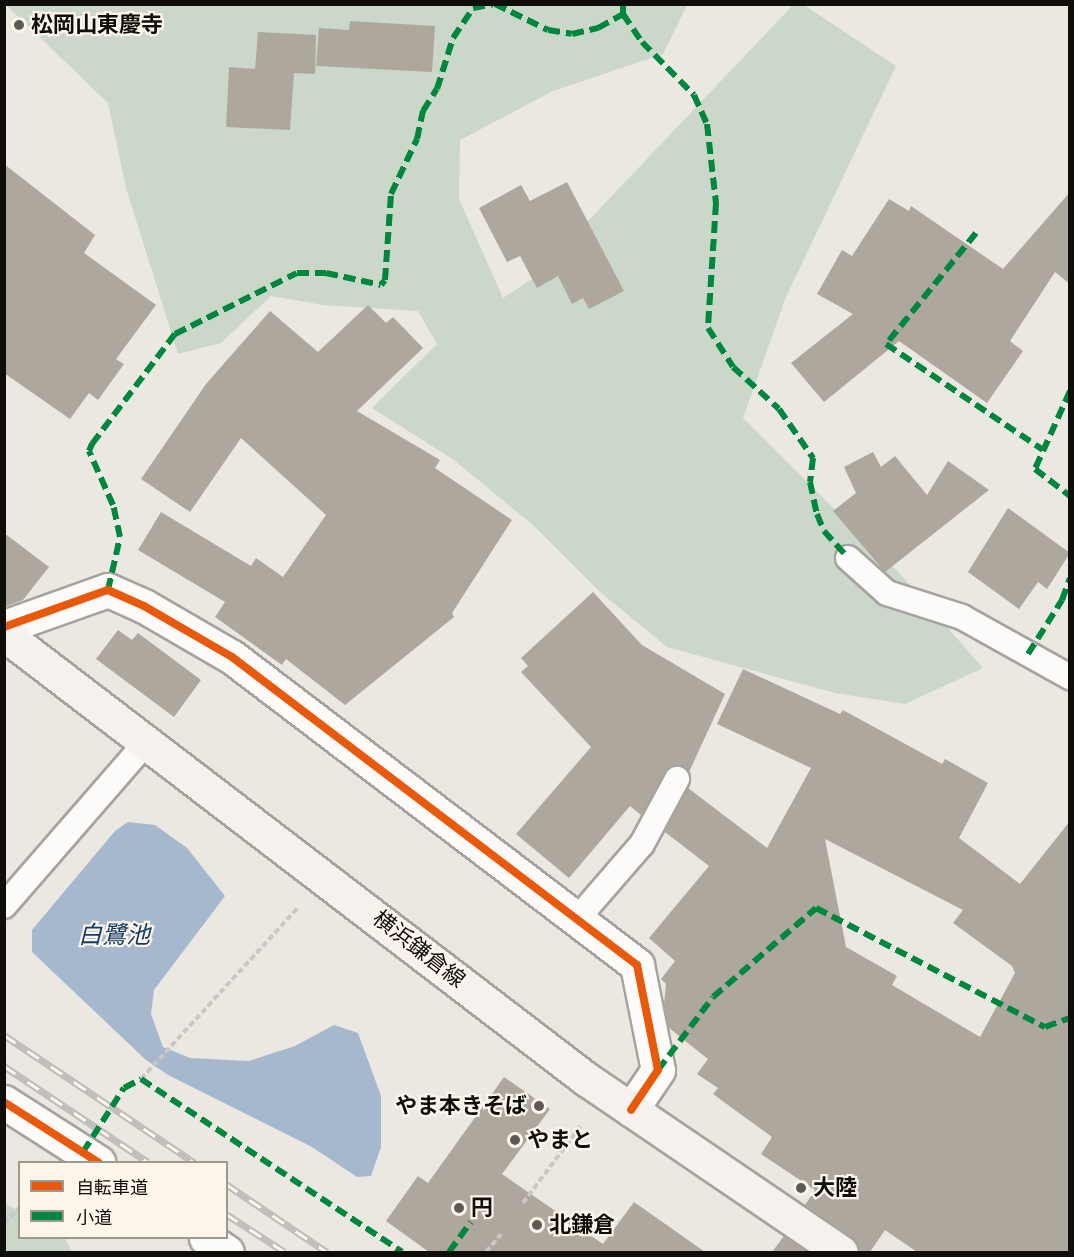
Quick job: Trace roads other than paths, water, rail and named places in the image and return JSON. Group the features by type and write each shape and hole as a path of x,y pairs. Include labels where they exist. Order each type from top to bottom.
{"main road":[{"name":"横浜鎌倉線","path":"4,634 145,744 631,1110 841,1252"}],"street":[{"path":"4,627 108,590 144,606 232,657 637,964 658,1070 631,1110"},
{"path":"4,1102 96,1161"},
{"path":"208,1239 227,1252"}],"lane":[{"path":"848,558 866,579 887,593 962,616 1070,677"},
{"path":"4,906 145,744"},
{"path":"577,919 642,844 677,779"}],"water":[{"name":"白鷺池","path":"128,822 155,825 187,848 225,896 154,990 151,1014 163,1047 190,1058 249,1061 295,1046 334,1025 358,1033 381,1096 381,1147 371,1176 357,1177 312,1147 168,1075 146,1060 32,952 32,930 115,831"}],"railway":[{"path":"4,1035 193,1161"},
{"path":"4,1066 146,1161"},
{"path":"228,1185 327,1252"},
{"path":"228,1215 285,1252"}],"place":[{"name":"松岡山東慶寺","path":"19,25"},
{"name":"やま本きそば","path":"539,1106"},
{"name":"やまと","path":"515,1140"},
{"name":"大陸","path":"801,1188"},
{"name":"円","path":"459,1208"},
{"name":"北鎌倉","path":"537,1225"}]}
